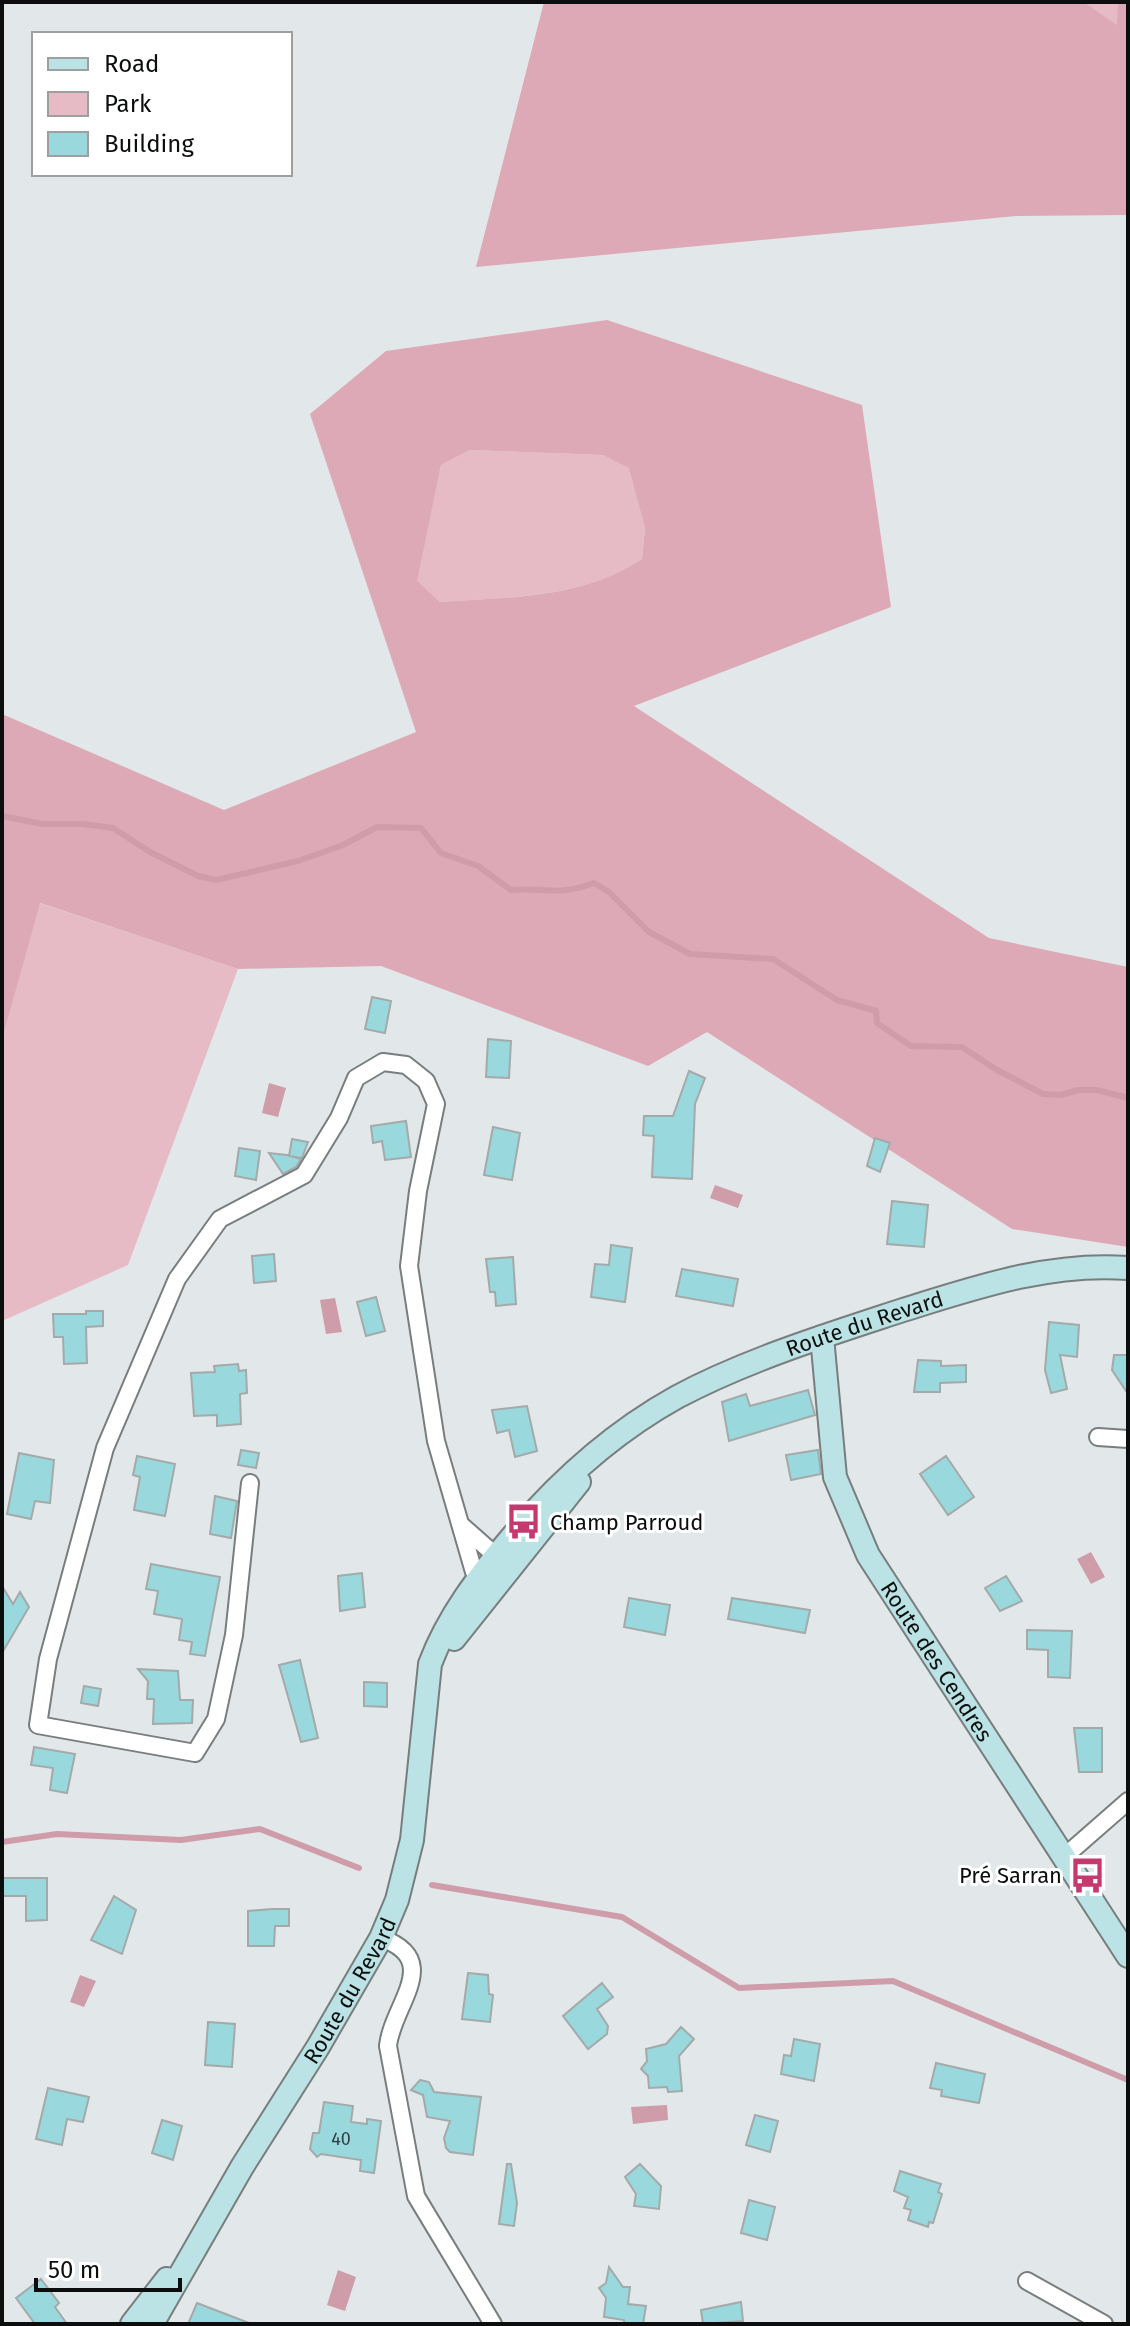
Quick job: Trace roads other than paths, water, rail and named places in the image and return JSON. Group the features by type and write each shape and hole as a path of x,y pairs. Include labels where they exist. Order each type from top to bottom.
{"main road":[{"name":"Route du Revard","path":"489,1578 495,1555 557,1485 619,1436 678,1397 822,1337 1022,1275 1066,1268 1128,1268"},
{"name":"Route des Cendres","path":"822,1337 835,1477 868,1555 1128,1956"},
{"name":"Route du Revard","path":"152,2324 196,2244 381,1938 397,1900 412,1840 426,1708 458,1632 489,1578 619,1436"},
{"name":"Route du Revard","path":"132,2324 196,2244"}],"street":[{"path":"250,1483 234,1635 216,1719 195,1753 38,1725 51,1644 105,1448 177,1279 220,1219 304,1175 339,1118 356,1078 383,1062 406,1065 426,1081 436,1104 418,1191 409,1266 436,1441 465,1548 489,1578"},
{"path":"1098,1437 1128,1439"},
{"path":"461,1525 495,1555"},
{"path":"1064,1857 1128,1801"},
{"path":"381,1938 392,1942 412,1964 414,1977 390,2027 388,2046 416,2196 493,2324"},
{"path":"1027,2281 1104,2324"}],"waterway":[{"path":"2,816 42,824 113,828 150,852 198,876 216,880 298,861 343,845 377,827 421,828 441,853 478,866 511,890 560,891 594,883 609,892 649,932 690,954 773,959 837,1000 876,1011 877,1023 911,1046 962,1047 1043,1094 1097,1090 1128,1098"},
{"path":"2,1842 57,1834 181,1840 260,1829 359,1868"},
{"path":"432,1885 622,1917 739,1988 893,1981 1128,2080"}],"place":[{"name":"Champ Parroud","path":"524,1522"},
{"name":"Pré Sarran","path":"1088,1875"}]}
